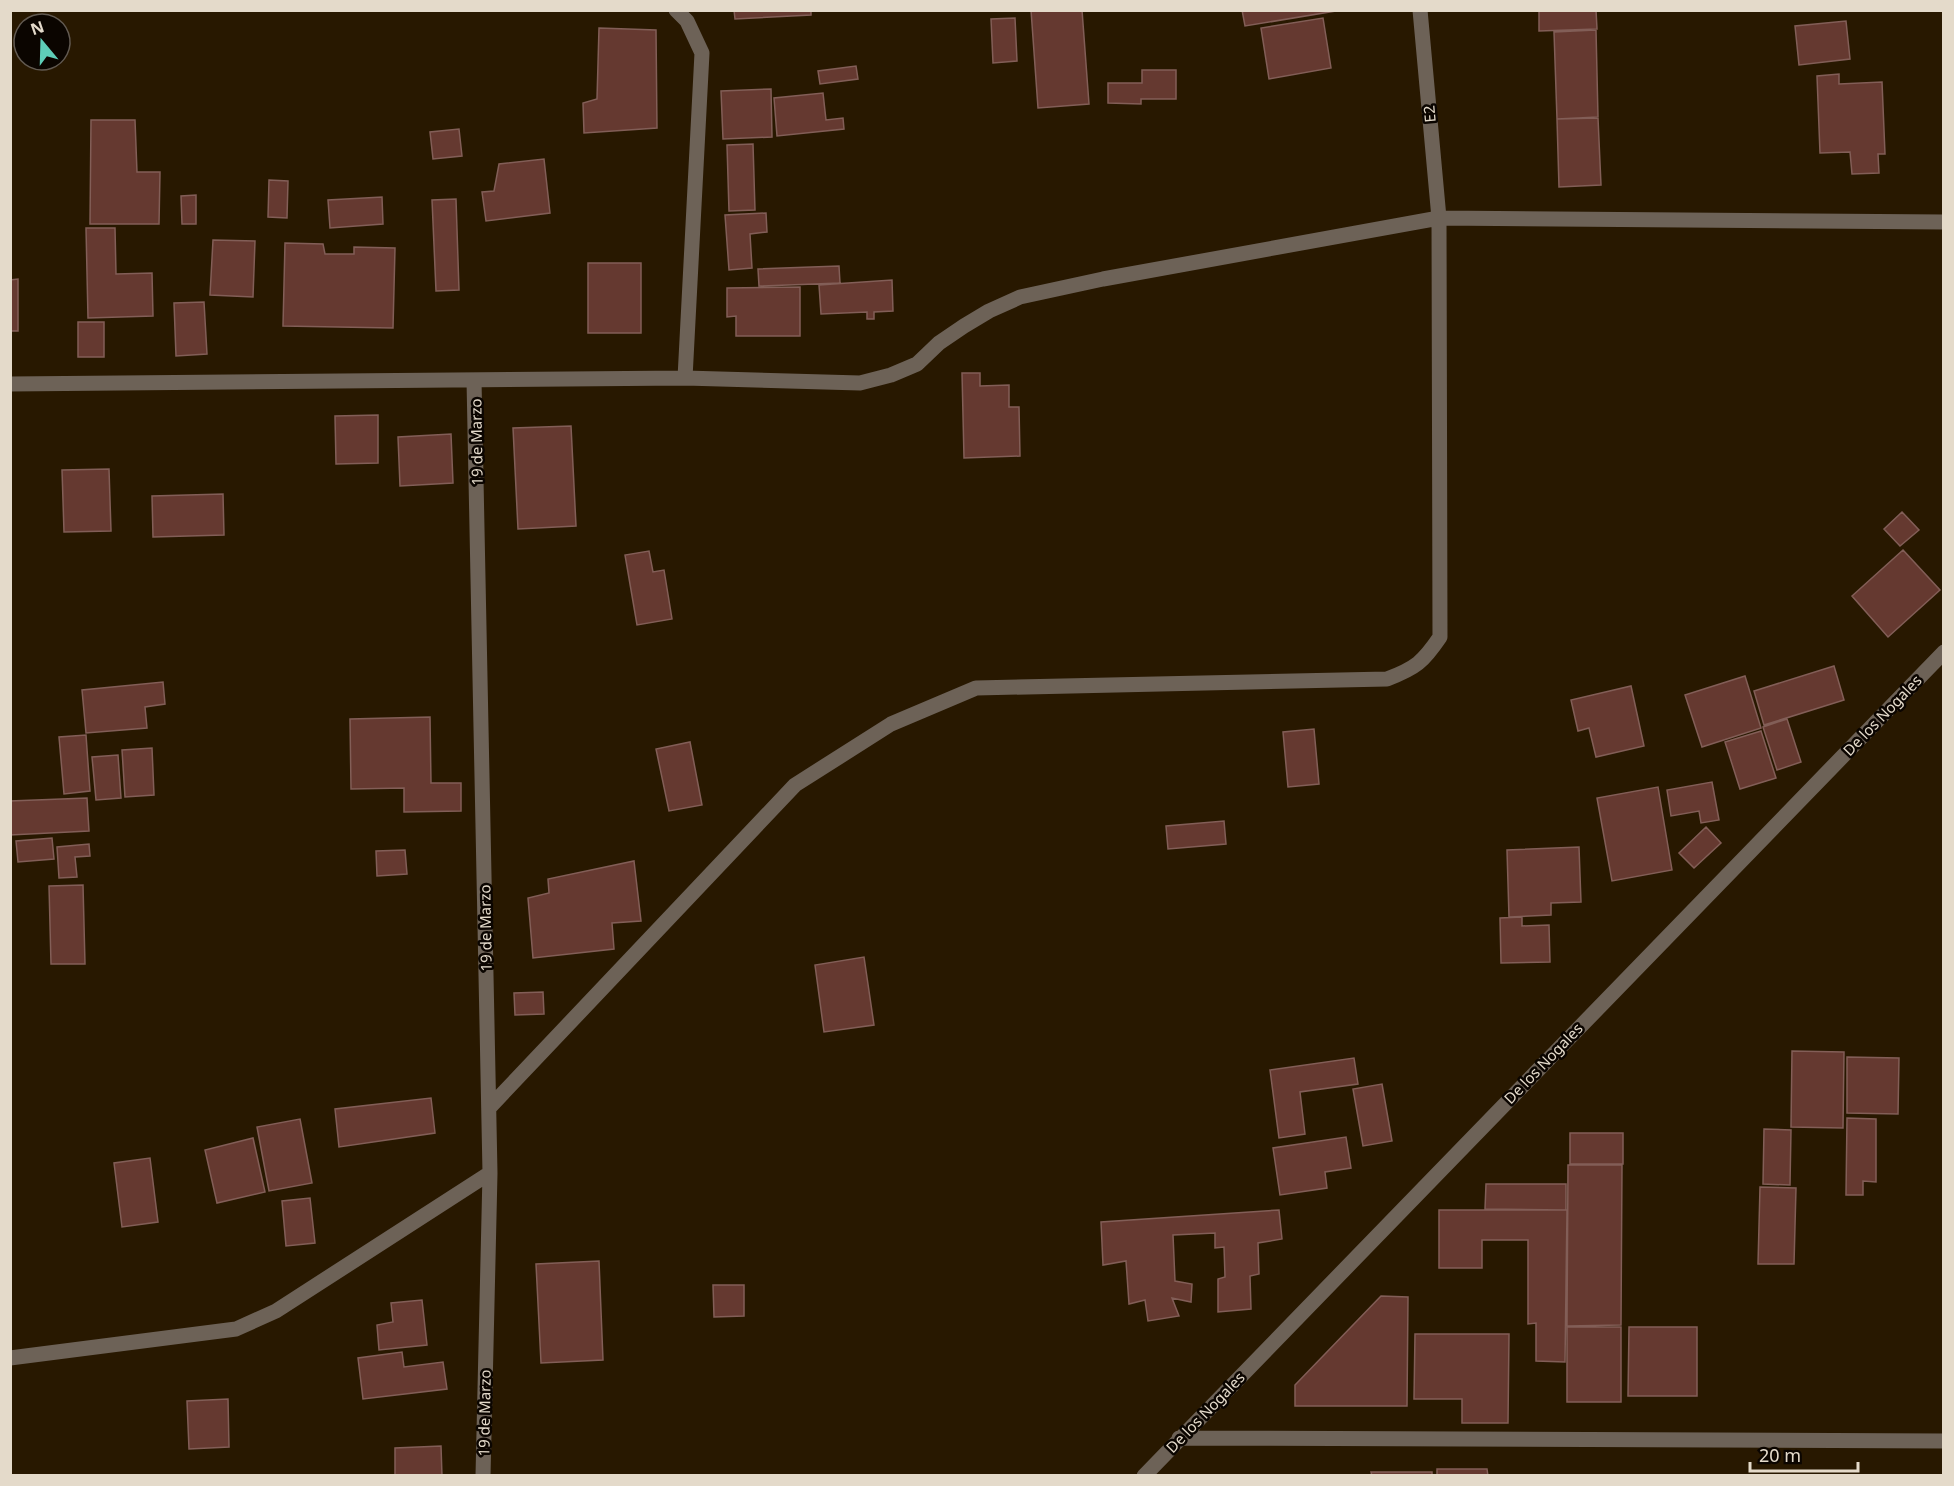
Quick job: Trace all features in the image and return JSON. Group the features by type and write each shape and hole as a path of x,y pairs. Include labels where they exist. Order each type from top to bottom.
{"street":[{"path":"676,10 687,21 702,53 685,378"},
{"name":"E2","path":"489,1108 795,785 891,724 976,688 1387,679 1411,669 1429,654 1440,637 1439,218 1420,10"},
{"path":"10,384 685,378 860,383 891,375 917,364 939,343 964,326 989,311 1020,297 1103,279 1439,218 1944,222"},
{"name":"19 de Marzo","path":"474,380 490,1173 483,1476"},
{"name":"De los Nogales","path":"1144,1476 1944,652"},
{"path":"10,1358 236,1329 276,1311 490,1173"},
{"path":"1179,1438 1944,1441"}],"building":[{"path":"734,10 811,10 811,15 735,19"},
{"path":"1031,10 1082,10 1089,104 1038,108"},
{"path":"1242,10 1342,10 1245,26"},
{"path":"1539,10 1596,10 1597,29 1539,31"},
{"path":"1015,18 1017,61 993,63 991,19"},
{"path":"1323,18 1331,68 1269,79 1261,28"},
{"path":"1846,21 1850,59 1799,65 1795,26"},
{"path":"599,28 656,30 657,128 584,133 583,103 597,99"},
{"path":"1596,30 1598,117 1557,119 1554,32"},
{"path":"856,66 858,79 820,84 818,71"},
{"path":"1142,70 1176,70 1176,99 1141,99 1141,104 1108,103 1108,83 1142,83"},
{"path":"1839,74 1839,84 1882,82 1885,154 1878,154 1879,173 1852,174 1850,152 1820,153 1817,76"},
{"path":"771,89 772,137 723,139 721,91"},
{"path":"823,93 826,120 843,118 844,129 777,136 774,98"},
{"path":"1598,118 1601,185 1559,187 1557,119"},
{"path":"91,120 135,120 137,172 160,172 159,224 90,224"},
{"path":"459,129 462,156 433,159 430,132"},
{"path":"753,144 755,210 729,211 727,145"},
{"path":"544,159 550,213 486,221 482,192 494,191 499,164"},
{"path":"269,180 288,181 287,218 268,217"},
{"path":"196,195 196,224 182,224 181,196"},
{"path":"382,197 383,224 330,228 328,200"},
{"path":"456,199 459,290 436,291 432,200"},
{"path":"766,213 767,232 750,234 752,268 729,270 725,215"},
{"path":"86,228 115,228 116,274 152,273 153,316 88,318"},
{"path":"213,240 255,241 253,297 210,295"},
{"path":"285,243 323,244 325,254 354,254 354,247 395,248 393,328 283,326"},
{"path":"588,263 641,263 641,333 588,333"},
{"path":"839,266 840,283 759,286 758,269"},
{"path":"18,279 18,331 10,331 10,280"},
{"path":"892,280 893,311 874,312 874,319 867,319 867,312 821,314 819,285"},
{"path":"800,287 800,336 736,336 736,316 727,317 727,288"},
{"path":"204,302 207,354 176,356 174,303"},
{"path":"78,322 104,322 104,357 78,357"},
{"path":"962,373 980,373 980,386 1009,385 1009,407 1019,407 1020,456 964,458"},
{"path":"378,415 378,463 336,464 335,416"},
{"path":"571,426 576,526 518,529 513,428"},
{"path":"451,434 453,483 400,486 398,437"},
{"path":"109,469 111,531 64,532 62,470"},
{"path":"223,494 224,535 153,537 152,496"},
{"path":"1902,512 1919,530 1900,546 1884,529"},
{"path":"1903,550 1940,590 1888,637 1852,596"},
{"path":"649,551 653,572 664,570 672,619 637,625 625,555"},
{"path":"1834,666 1844,700 1764,725 1754,691"},
{"path":"1745,676 1761,728 1702,747 1685,695"},
{"path":"163,682 165,704 145,707 147,728 86,733 82,690"},
{"path":"1631,686 1644,746 1596,757 1589,728 1578,731 1571,700"},
{"path":"430,717 431,783 461,783 461,811 404,812 404,788 351,789 350,719"},
{"path":"1787,719 1801,762 1777,770 1763,727"},
{"path":"1314,729 1319,784 1288,787 1283,732"},
{"path":"1761,731 1776,778 1740,789 1725,742"},
{"path":"86,735 90,791 64,794 59,737"},
{"path":"690,742 702,805 669,811 656,749"},
{"path":"152,748 154,795 125,797 122,750"},
{"path":"118,755 121,798 96,800 92,757"},
{"path":"1712,782 1719,820 1701,823 1699,811 1671,816 1667,790"},
{"path":"1658,787 1672,870 1612,881 1597,798"},
{"path":"87,798 89,831 10,835 10,801"},
{"path":"1224,821 1226,844 1168,849 1166,826"},
{"path":"1706,827 1721,843 1694,868 1679,853"},
{"path":"52,838 54,859 18,862 16,841"},
{"path":"89,844 90,856 75,857 77,877 59,878 57,847"},
{"path":"1579,847 1581,902 1551,903 1551,915 1509,917 1507,850"},
{"path":"405,850 407,874 377,876 376,851"},
{"path":"634,861 641,921 612,923 614,949 533,958 528,898 549,893 548,879"},
{"path":"83,885 85,964 51,964 49,886"},
{"path":"1522,917 1522,926 1549,925 1550,962 1501,963 1500,918"},
{"path":"864,957 874,1025 824,1032 815,965"},
{"path":"543,992 544,1014 515,1015 514,993"},
{"path":"1792,1051 1844,1052 1843,1128 1791,1127"},
{"path":"1847,1057 1899,1058 1898,1114 1847,1113"},
{"path":"1354,1058 1358,1084 1300,1092 1305,1134 1279,1138 1270,1070"},
{"path":"1382,1084 1392,1141 1363,1146 1353,1089"},
{"path":"431,1098 435,1133 339,1147 335,1109"},
{"path":"1847,1118 1876,1119 1876,1182 1863,1181 1863,1195 1846,1195"},
{"path":"300,1119 312,1183 269,1191 257,1127"},
{"path":"1764,1129 1791,1130 1790,1185 1763,1184"},
{"path":"1570,1133 1623,1133 1623,1164 1570,1164"},
{"path":"1346,1137 1351,1168 1325,1172 1327,1188 1280,1195 1273,1148"},
{"path":"253,1138 265,1192 217,1203 205,1150"},
{"path":"150,1158 158,1222 122,1227 114,1163"},
{"path":"1568,1165 1622,1165 1621,1325 1567,1326"},
{"path":"1486,1184 1566,1184 1566,1210 1485,1209"},
{"path":"1760,1187 1796,1188 1794,1264 1758,1264"},
{"path":"310,1198 315,1243 286,1246 282,1201"},
{"path":"1279,1210 1282,1239 1258,1243 1259,1274 1250,1276 1251,1309 1218,1312 1218,1279 1225,1277 1224,1247 1215,1248 1215,1233 1173,1235 1175,1281 1192,1284 1191,1302 1172,1298 1179,1316 1148,1321 1145,1300 1129,1304 1126,1261 1103,1265 1101,1222"},
{"path":"1439,1210 1567,1210 1565,1362 1536,1361 1536,1323 1528,1324 1528,1240 1482,1240 1482,1268 1439,1268"},
{"path":"599,1261 603,1360 541,1363 536,1264"},
{"path":"713,1285 744,1285 744,1316 714,1317"},
{"path":"1381,1296 1408,1297 1407,1406 1295,1406 1295,1385"},
{"path":"422,1300 427,1345 379,1350 377,1325 393,1322 391,1303"},
{"path":"1567,1327 1621,1327 1621,1402 1567,1402"},
{"path":"1629,1327 1697,1327 1697,1396 1628,1396"},
{"path":"1415,1334 1509,1334 1508,1423 1462,1423 1462,1399 1414,1399"},
{"path":"402,1352 404,1367 443,1362 447,1389 363,1399 358,1358"},
{"path":"228,1399 229,1447 189,1449 187,1401"},
{"path":"441,1446 442,1476 395,1476 395,1448"},
{"path":"1437,1469 1487,1469 1488,1476 1437,1476"},
{"path":"1371,1472 1432,1472 1432,1476 1372,1476"}]}
